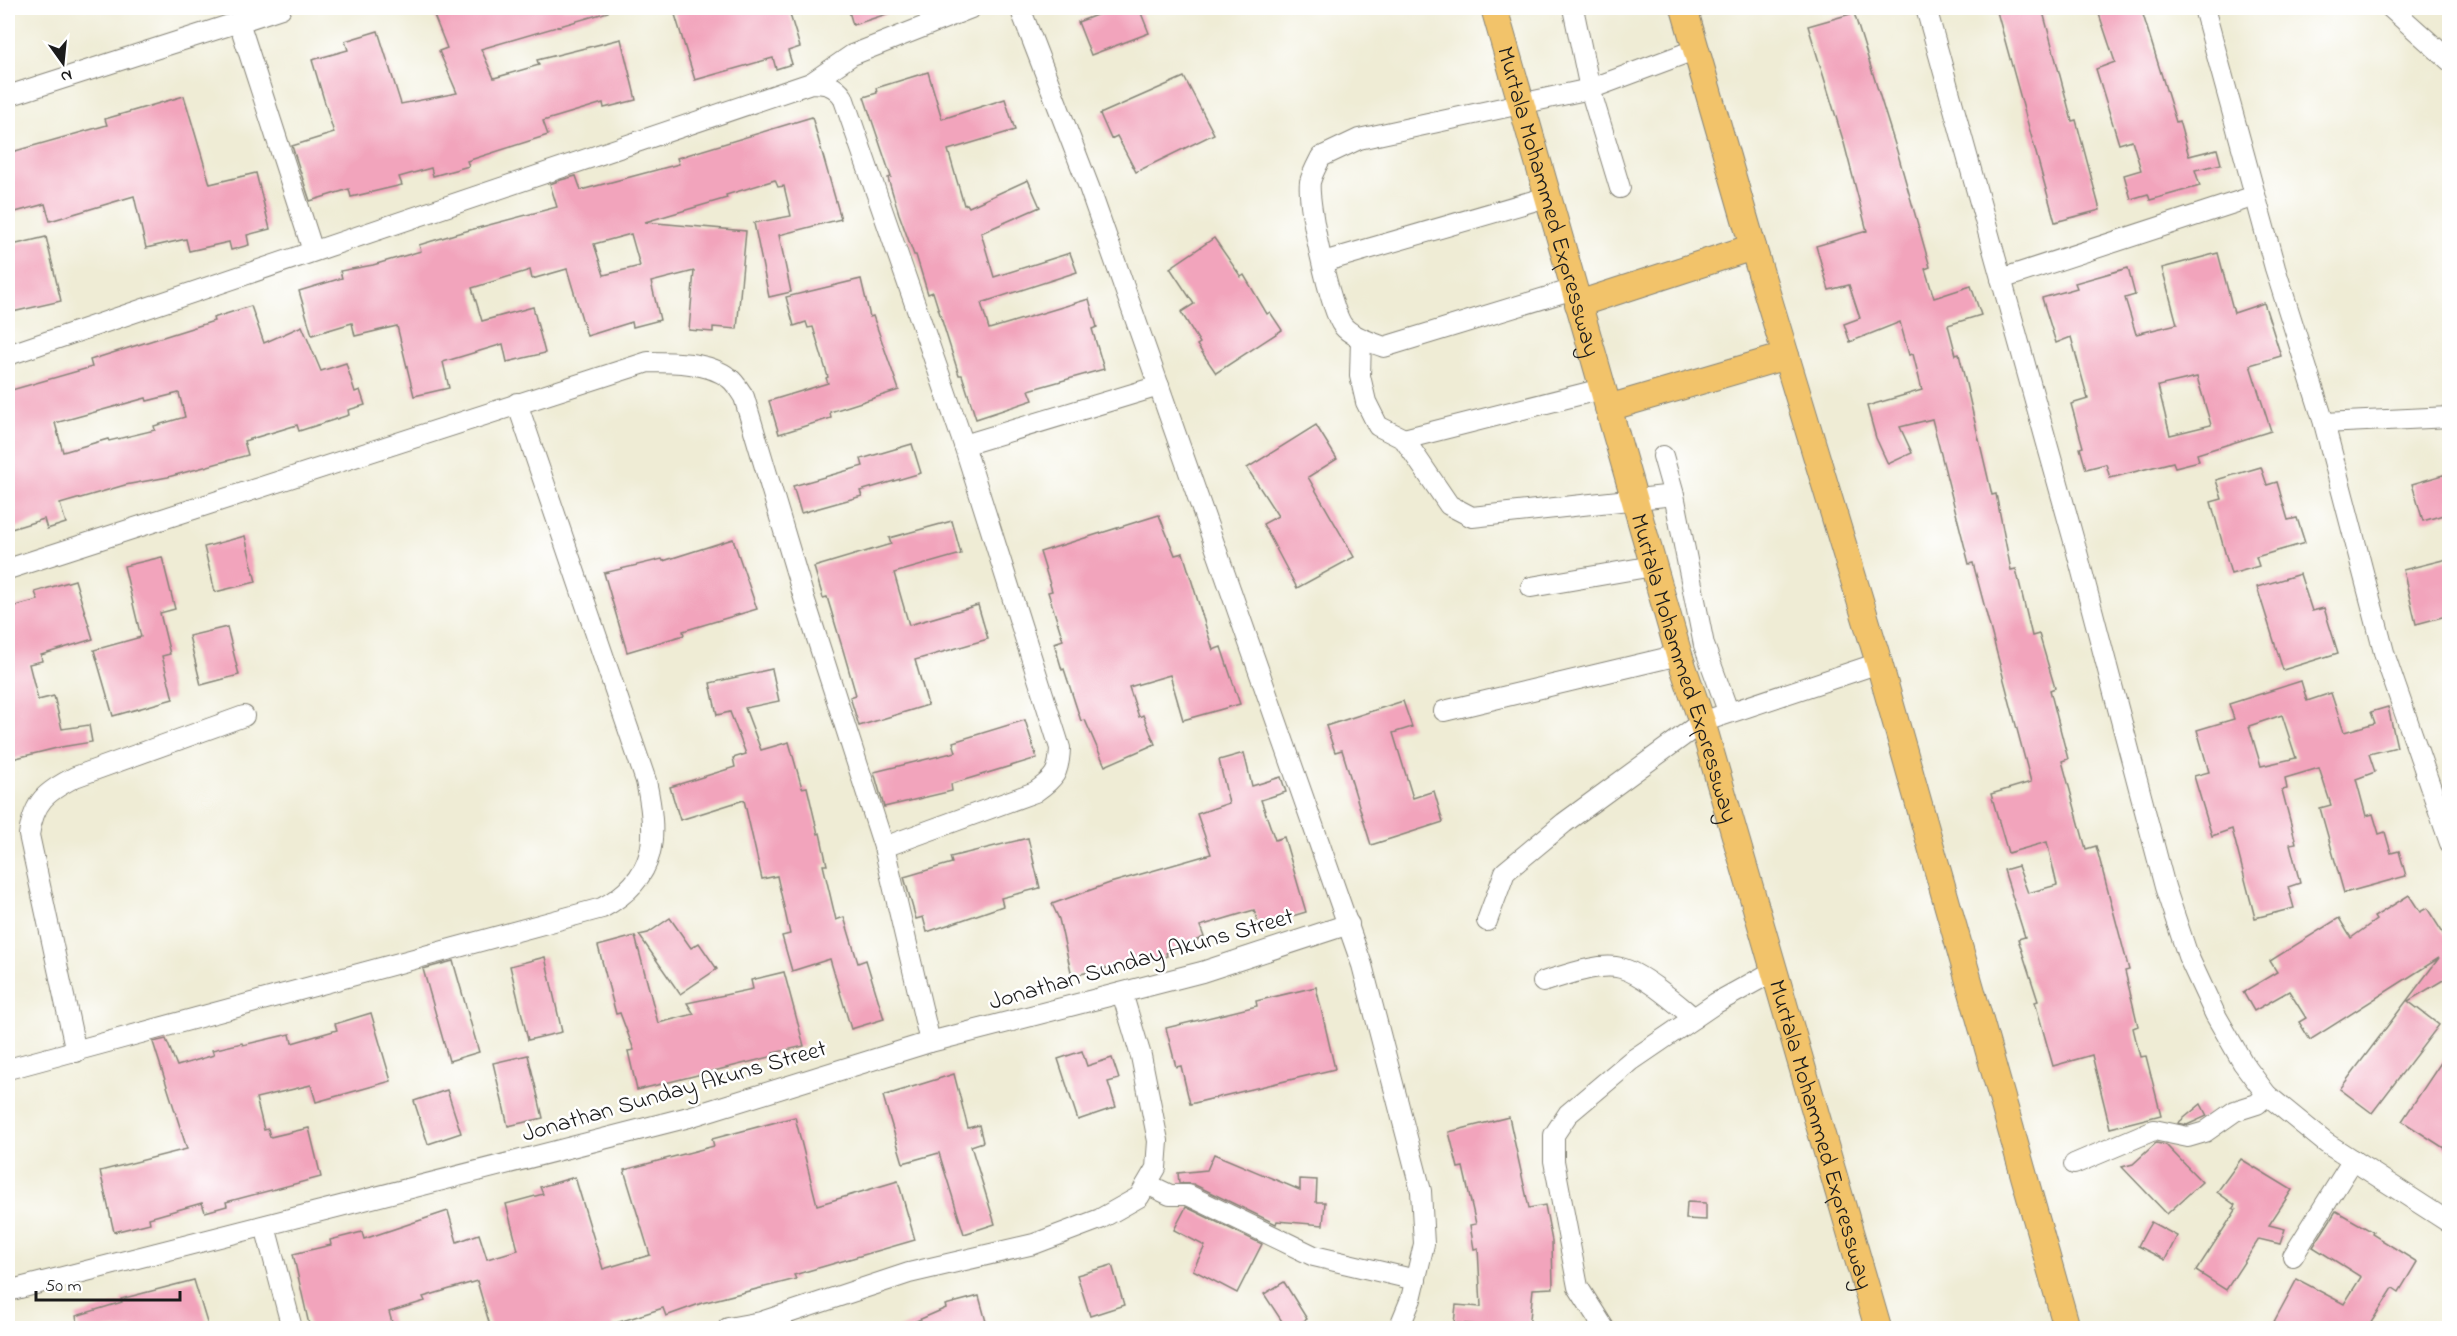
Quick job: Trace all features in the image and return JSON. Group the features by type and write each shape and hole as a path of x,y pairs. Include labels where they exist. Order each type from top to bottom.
{"main road":[{"name":"Murtala Mohammed Expressway","path":"1494,8 1653,566 1701,722 1878,1329"},
{"path":"1684,8 1753,247 1879,663 2067,1329"},
{"path":"1576,296 1753,247"},
{"path":"1605,398 1786,356"}],"street":[{"path":"8,96 281,8"},
{"path":"8,355 811,83 852,55 971,8"},
{"path":"1020,8 1089,187 1349,924 1410,1144 1420,1191 1424,1244 1416,1280 1399,1329"},
{"path":"1573,8 1590,89 1620,188"},
{"path":"1926,8 2165,887 2188,956 2215,1014 2243,1064 2267,1095 2326,1143 2450,1222"},
{"path":"2204,8 2275,268 2324,423 2385,656 2450,843"},
{"path":"2391,8 2450,61"},
{"path":"239,22 313,251"},
{"path":"1576,296 1384,347 1361,339 1342,326 1323,262 1310,182 1321,157 1359,139 1590,89 1696,49"},
{"path":"811,83 828,84 838,89 843,97 964,445 1060,748 1059,768 1050,782 1035,792 884,847"},
{"path":"2001,279 2255,196"},
{"path":"1323,262 1547,197"},
{"path":"1361,339 1360,376 1366,402 1378,426 1404,440 1449,505 1472,517 1674,495"},
{"path":"8,568 517,402 648,362 674,363 712,369 730,378 744,397 804,598 884,847 930,1042"},
{"path":"964,445 1160,386"},
{"path":"1404,440 1605,398"},
{"path":"8,1069 602,908 624,897 639,880 652,847 655,820 646,781 517,402"},
{"path":"2324,423 2450,417"},
{"path":"1663,456 1674,495 1704,645 1728,711"},
{"path":"1531,587 1653,566"},
{"path":"1444,711 1679,655"},
{"path":"1487,921 1506,872 1521,858 1655,754 1701,722 1728,711 1879,663"},
{"path":"76,1052 29,835 33,812 53,789 75,777 244,716"},
{"name":"Jonathan Sunday Akuns Street","path":"8,1291 689,1117 930,1042 1202,972 1349,924"},
{"path":"1543,982 1581,970 1620,968 1658,989 1694,1018"},
{"path":"1604,1329 1578,1287 1554,1161 1554,1135 1568,1114 1631,1060 1735,991 1774,971"},
{"path":"728,1329 761,1322 909,1273 1035,1244 1100,1219 1139,1197 1156,1168 1156,1122 1141,1056 1122,993"},
{"path":"2074,1164 2154,1130 2188,1137 2205,1131 2235,1111 2257,1104 2267,1095"},
{"path":"2293,1256 2353,1160"},
{"path":"1147,1185 1170,1195 1188,1195 1314,1256 1416,1280"},
{"path":"265,1226 292,1329"}],"building":[{"path":"446,8 608,8 608,12 481,49 494,78 539,65 537,60 621,39 636,100 604,108 603,103 543,121 548,135 467,161 469,166 433,176 431,168 399,177 402,185 351,197 349,189 310,201 292,146 334,133 312,60 348,50 345,41 378,31 401,104 457,93 439,51 447,48 433,13"},
{"path":"673,8 788,8 800,47 788,51 792,64 776,69 773,58 695,80"},
{"path":"848,8 896,8 896,11 853,25"},
{"path":"1115,8 1139,8 1149,33 1091,55 1078,22"},
{"path":"1996,8 2042,8 2072,121 2076,120 2100,210 2055,222"},
{"path":"2097,8 2141,8 2176,122 2179,121 2189,156 2217,149 2221,164 2195,170 2200,186 2150,200 2148,194 2131,199 2124,175 2141,170 2132,140 2119,144 2096,69 2115,62"},
{"path":"1854,13 1930,267 1925,269 1934,298 1971,286 1981,315 1948,325 1956,355 1959,354 1992,495 1996,494 2011,570 2016,569 2032,636 2039,634 2055,688 2050,690 2068,759 2062,761 2086,849 2096,846 2129,970 2125,971 2138,1026 2133,1028 2140,1057 2146,1056 2161,1115 2110,1128 2092,1055 2053,1066 2035,1002 2038,1001 2018,939 2025,937 2004,870 2018,866 2028,893 2057,885 2047,842 2008,853 1991,794 2031,782 1973,563 1969,564 1932,419 1900,427 1912,453 1888,464 1876,438 1867,406 1922,390 1913,354 1909,355 1900,322 1850,342 1844,324 1860,318 1849,285 1829,290 1816,246 1867,231 1844,143 1808,26"},
{"path":"928,72 942,119 1005,99 1015,130 948,150 964,205 967,204 969,207 1028,180 1040,207 981,233 994,277 1070,253 1077,272 981,303 989,329 1089,299 1097,327 1092,329 1104,369 1029,390 1033,400 976,419 962,375 959,375 933,292 928,294 916,255 914,255 899,214 888,178 891,177 864,97 877,93 876,88"},
{"path":"1184,77 1214,134 1136,172 1117,136 1111,139 1100,114"},
{"path":"184,96 210,184 256,173 270,229 247,235 249,245 231,250 229,242 189,251 186,239 146,248 134,196 50,221 45,204 8,214 8,153 107,125 105,119"},
{"path":"812,117 841,219 779,235 791,292 769,297 754,223 791,216 784,186 778,187 775,180 726,195 727,198 645,222 746,231 737,329 713,327 713,332 689,330 694,271 651,282 660,320 633,327 632,322 587,336 567,269 532,279 530,270 472,288 482,321 533,307 545,353 507,362 503,344 443,362 449,388 414,396 397,326 355,336 352,323 312,335 299,291 342,278 340,271 373,265 421,251 419,245 557,207 550,184 561,180 576,176 581,190 679,164 677,158","holes":["631,234 640,266 604,275 594,244"]},
{"path":"46,237 61,301 8,313 8,246"},
{"path":"1214,238 1241,277 1244,275 1267,314 1270,312 1282,330 1216,373 1197,345 1200,343 1181,312 1194,304 1170,268"},
{"path":"2218,253 2234,313 2264,303 2281,356 2250,365 2271,431 2197,454 2199,461 2175,467 2173,462 2110,478 2106,464 2086,469 2080,448 2083,447 2071,404 2088,399 2071,337 2056,343 2042,298 2077,288 2075,283 2128,268 2135,295 2125,298 2136,334 2177,324 2162,268","holes":["2197,377 2211,425 2170,435 2158,386"]},
{"path":"861,279 870,317 873,316 899,390 830,412 831,418 779,434 769,401 828,383 813,327 808,328 806,322 794,326 786,297"},
{"path":"251,306 264,343 302,326 321,371 346,363 355,392 360,390 365,405 348,410 349,415 299,431 297,425 244,441 248,455 168,477 125,485 60,504 66,523 47,529 44,519 8,530 8,391 92,367 90,360 214,321 213,318","holes":["179,393 185,417 154,426 155,430 109,441 108,439 63,452 55,423 146,398 147,401"]},
{"path":"1316,425 1337,459 1308,477 1354,557 1297,588 1263,524 1278,516 1247,468"},
{"path":"912,444 921,473 860,491 862,496 801,513 793,486 863,466 861,459"},
{"path":"2261,467 2267,485 2277,482 2288,520 2297,518 2305,543 2256,557 2259,566 2231,574 2211,502 2222,499 2216,480"},
{"path":"2450,473 2450,513 2423,521 2412,484"},
{"path":"1159,515 1175,555 1183,553 1213,650 1221,647 1240,704 1183,720 1170,675 1129,687 1139,717 1143,715 1155,744 1105,766 1085,720 1081,721 1064,669 1062,670 1054,643 1063,640 1048,592 1052,591 1040,552"},
{"path":"952,521 961,554 894,573 909,625 978,605 988,639 915,660 928,705 859,726 850,697 856,695 827,597 823,598 814,567 891,544 889,538"},
{"path":"245,536 256,582 215,592 204,547"},
{"path":"733,539 757,609 683,631 684,635 627,652 604,573 662,559 663,561"},
{"path":"162,557 175,609 160,613 170,654 162,656 173,699 113,716 94,650 141,637 124,566"},
{"path":"2447,559 2450,571 2450,615 2416,624 2403,570"},
{"path":"2300,574 2312,611 2324,608 2338,653 2283,670 2257,587"},
{"path":"75,580 93,639 41,655 42,661 29,664 38,700 54,696 62,729 89,725 92,742 8,760 8,608 38,600 35,592"},
{"path":"227,627 239,675 201,685 189,636"},
{"path":"772,669 779,701 745,708 761,750 789,742 802,788 807,787 818,834 820,833 827,865 823,865 836,920 844,917 858,963 866,960 884,1019 851,1029 830,959 792,971 782,936 790,934 777,876 762,879 744,800 680,820 670,787 735,767 733,758 746,754 730,712 717,715 710,683"},
{"path":"2301,681 2307,701 2331,693 2344,732 2375,723 2371,712 2388,707 2397,747 2369,754 2375,772 2356,779 2366,816 2373,814 2379,834 2385,832 2391,853 2399,851 2406,876 2344,893 2320,808 2331,805 2319,768 2285,778 2287,789 2282,790 2296,843 2290,844 2300,883 2288,887 2294,908 2255,918 2232,829 2212,836 2194,776 2209,772 2197,730 2234,719 2229,704","holes":["2282,715 2296,758 2261,766 2249,726"]},
{"path":"1403,701 1412,727 1393,733 1413,798 1434,791 1443,822 1371,845 1342,750 1335,752 1326,726"},
{"path":"1025,720 1037,758 951,784 952,791 884,807 874,772 956,752 953,742"},
{"path":"1244,753 1252,786 1281,777 1286,792 1261,800 1275,840 1284,837 1306,912 1259,926 1254,910 1200,926 1204,937 1166,953 1167,956 1130,968 1128,963 1072,976 1059,919 1052,904 1110,883 1211,854 1197,814 1229,803 1219,760"},
{"path":"1028,838 1040,888 1001,898 1003,906 927,932 923,917 916,919 904,877 952,863 950,857"},
{"path":"2409,895 2420,912 2427,908 2450,944 2450,976 2408,1001 2439,1025 2372,1113 2340,1089 2439,958 2310,1040 2299,1022 2306,1018 2289,991 2254,1011 2243,992 2277,972 2270,961 2339,918 2351,938 2376,920 2374,917"},
{"path":"670,918 691,948 699,943 717,969 680,994 639,935 648,933"},
{"path":"635,936 658,1023 694,1014 687,1003 753,989 751,980 784,972 804,1046 773,1053 774,1056 637,1090 628,1051 634,1050 620,1013 616,1014 598,946"},
{"path":"545,957 562,1032 528,1040 510,966"},
{"path":"453,961 479,1052 449,1061 423,969"},
{"path":"1316,987 1335,1069 1190,1104 1181,1066 1176,1067 1166,1028 1257,1006 1256,1001"},
{"path":"371,1013 391,1081 316,1102 311,1085 256,1098 264,1130 268,1129 270,1137 309,1128 321,1177 226,1202 227,1206 205,1212 202,1203 149,1218 150,1223 114,1232 100,1171 187,1149 153,1042 166,1039 177,1066 214,1055 212,1050 242,1043 243,1045 290,1034 292,1043 337,1030 335,1024"},
{"path":"2450,1049 2450,1152 2402,1121"},
{"path":"1082,1051 1087,1066 1112,1058 1119,1079 1108,1082 1116,1107 1078,1120 1058,1059"},
{"path":"528,1055 543,1118 508,1126 493,1063"},
{"path":"954,1074 968,1128 979,1125 983,1142 971,1146 995,1224 964,1234 939,1153 903,1163 883,1096"},
{"path":"447,1090 461,1133 428,1144 414,1101"},
{"path":"2201,1104 2207,1116 2187,1125 2178,1123"},
{"path":"795,1117 817,1205 898,1181 915,1240 794,1275 796,1279 702,1303 666,1316 663,1308 613,1324 614,1329 491,1329 477,1281 423,1297 425,1301 389,1312 394,1329 310,1329 293,1254 331,1245 330,1240 362,1232 364,1239 448,1211 457,1242 479,1234 487,1259 518,1250 506,1204 543,1194 540,1187 575,1177 603,1269 650,1255 624,1170 714,1146 712,1139"},
{"path":"1509,1117 1529,1208 1545,1205 1552,1241 1553,1288 1533,1289 1529,1329 1454,1323 1456,1305 1481,1307 1478,1248 1474,1249 1470,1225 1476,1224 1463,1167 1458,1168 1449,1132"},
{"path":"2156,1143 2166,1145 2202,1182 2167,1214 2122,1167 2133,1164"},
{"path":"1214,1154 1300,1190 1300,1179 1317,1180 1316,1202 1325,1202 1323,1225 1277,1221 1276,1224 1193,1184 1179,1183 1178,1173 1207,1170"},
{"path":"2241,1159 2292,1190 2269,1225 2285,1229 2280,1244 2259,1239 2226,1290 2196,1271 2236,1210 2233,1208 2235,1205 2217,1192"},
{"path":"1687,1202 1706,1203 1706,1220 1686,1219"},
{"path":"1186,1207 1262,1244 1237,1293 1193,1270 1205,1246 1174,1230"},
{"path":"2336,1211 2373,1232 2372,1234 2417,1262 2399,1292 2393,1288 2367,1329 2270,1329 2297,1279 2344,1304 2361,1277 2313,1247"},
{"path":"2151,1222 2177,1236 2165,1260 2138,1246"},
{"path":"1112,1265 1124,1305 1090,1316 1077,1275"},
{"path":"194,1280 208,1326 199,1329 79,1329 76,1316 122,1302 121,1299"},
{"path":"1284,1282 1307,1319 1291,1329 1287,1329 1264,1294"},
{"path":"979,1296 988,1329 898,1329 946,1308 945,1305"}]}
